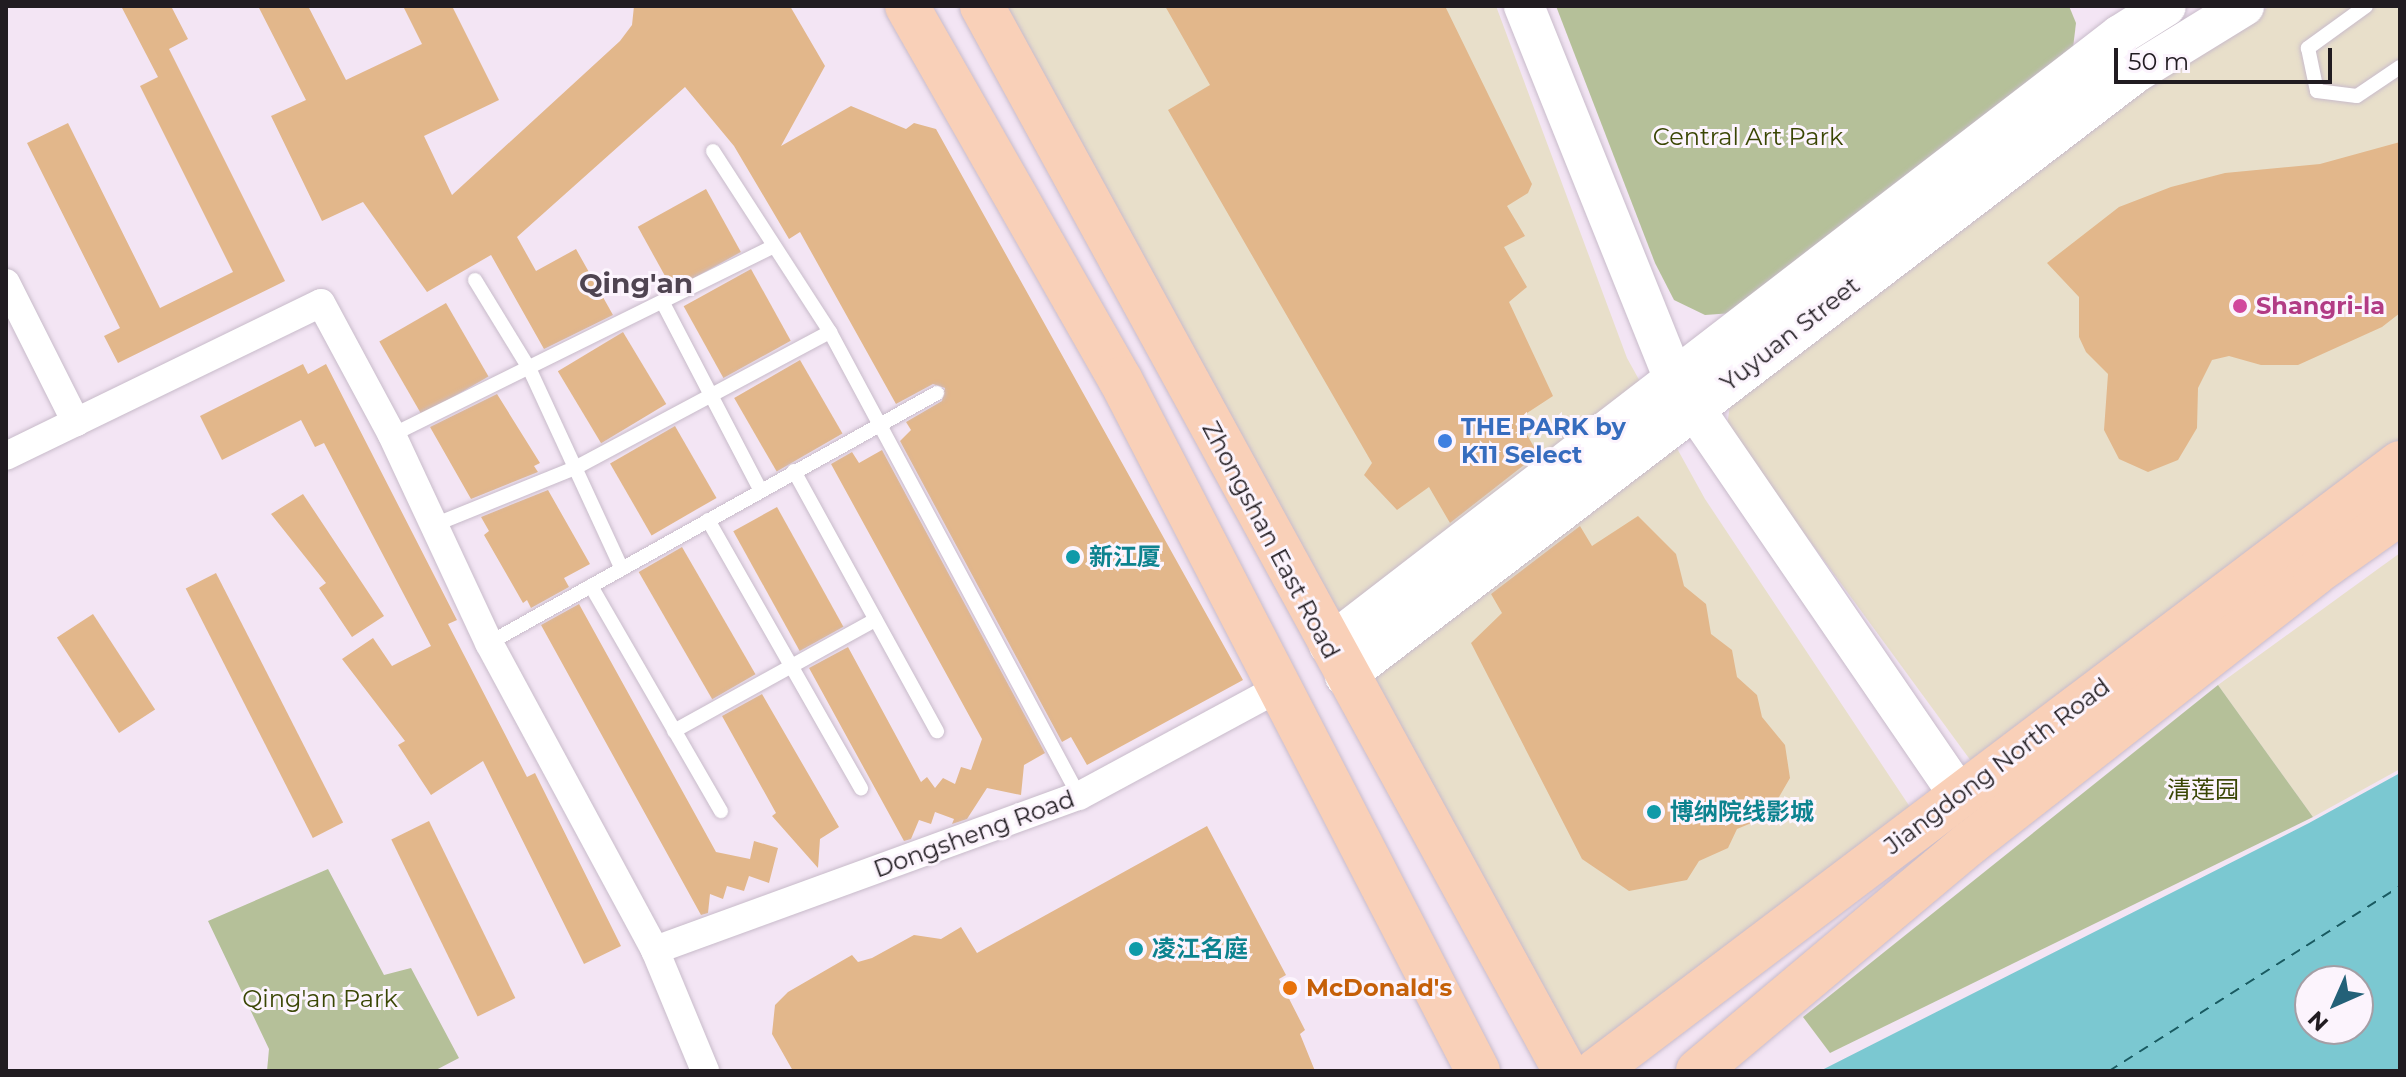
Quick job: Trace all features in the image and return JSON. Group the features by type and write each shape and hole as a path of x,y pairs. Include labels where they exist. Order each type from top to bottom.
{"main road":[{"path":"907,6 1120,379 1478,1071"},
{"name":"Zhongshan East Road","path":"982,6 1337,660 1565,1071"},
{"name":"Jiangdong North Road","path":"1596,1071 2400,463"},
{"name":"Jiangdong North Road","path":"1698,1071 1970,843 2315,573 2400,513"}],"street":[{"path":"1524,6 1683,394 1959,795"},
{"name":"Yuyuan Street","path":"1683,394 2115,21 2166,6"},
{"name":"Yuyuan Street","path":"1337,660 1683,394 2135,73 2244,6"},
{"path":"2115,21 2135,73"},
{"path":"6,283 76,422"},
{"path":"6,456 321,303 392,435 489,643 655,950 705,1071"},
{"name":"Dongsheng Road","path":"655,950 1079,796 1279,688"}],"lane":[{"path":"2366,6 2308,48 2317,91 2357,96 2400,67"},
{"path":"713,151 771,248 830,332 876,425 1079,796"},
{"path":"392,435 771,248"},
{"path":"475,280 529,368 622,569"},
{"path":"663,303 760,489"},
{"path":"434,525 575,468 709,392 830,332"},
{"path":"489,643 760,489 937,393"},
{"path":"794,471 937,731"},
{"path":"708,520 861,788"},
{"path":"591,586 721,811"},
{"path":"674,731 875,620"}],"shaded area":[{"path":"1001,6 1496,6 1627,358 1705,499 1912,810 1582,1071"},
{"path":"2270,6 2400,6 2400,449 1971,761 1727,428 1730,403 2151,81"},
{"path":"2400,553 2400,769 2313,817 2218,685"}],"green space":[{"name":"Central Art Park","path":"1556,6 2069,6 2076,23 2073,48 1733,313 1705,315 1674,300 1655,263"},
{"name":"清莲园","path":"2218,685 2313,817 1830,1053 1803,1017"},
{"name":"Qing'an Park","path":"328,869 384,975 411,968 459,1058 434,1071 267,1071 269,1049 208,921"}],"water":[{"path":"2400,773 2400,1071 1820,1071 2309,823"}],"building":[{"path":"121,6 171,6 188,39 169,49 285,281 118,363 104,336 120,328 27,143 68,123 160,308 233,272 140,86 158,77"},
{"path":"258,6 308,6 346,80 422,44 403,6 452,6 499,100 424,136 452,195 620,41 632,25 634,6 790,6 825,66 781,146 851,106 906,129 914,123 936,129 1243,680 1087,765 1071,737 1062,742 900,441 911,430 906,422 942,401 945,388 933,384 896,404 800,232 789,239 734,146 685,87 517,237 536,271 576,249 613,315 544,349 491,255 427,292 363,202 322,221 271,116 306,100"},
{"name":"THE PARK by K11 Select","path":"1165,6 1445,6 1532,184 1528,193 1507,206 1525,236 1504,247 1527,287 1509,302 1553,396 1518,419 1538,454 1450,523 1429,487 1397,510 1364,475 1372,463 1168,110 1210,85"},
{"name":"Shangri-la","path":"2400,142 2400,313 2382,327 2298,365 2261,365 2229,356 2212,360 2198,388 2197,428 2178,460 2148,472 2119,459 2104,430 2108,374 2086,352 2079,337 2079,297 2047,263 2119,207 2171,187 2225,173 2320,164"},
{"path":"706,189 741,252 673,290 638,227"},
{"path":"751,269 791,341 723,378 684,306"},
{"path":"446,303 488,377 422,415 379,342"},
{"path":"623,332 666,404 601,443 558,371"},
{"path":"800,360 842,434 777,472 734,398"},
{"path":"303,364 308,374 326,364 457,620 448,624 527,777 535,773 621,946 584,964 483,761 431,795 398,745 405,741 342,659 373,638 392,666 431,646 324,443 315,447 301,420 222,460 200,416"},
{"path":"497,394 540,463 534,466 538,472 471,499 430,427"},
{"path":"675,426 716,498 652,535 610,464"},
{"path":"882,450 1045,753 1024,765 1021,795 987,788 967,819 952,824 954,819 935,812 931,824 919,820 911,839 904,841 809,668 848,647 921,782 927,777 935,788 943,778 955,784 961,767 971,770 982,739 831,464 852,452 859,463"},
{"path":"548,490 590,564 564,578 569,587 531,608 527,600 523,603 484,535 489,531 481,517"},
{"path":"303,494 384,616 352,637 319,588 326,583 271,514"},
{"path":"777,507 843,627 800,651 733,531"},
{"path":"1638,516 1676,554 1684,586 1706,604 1711,634 1732,650 1737,677 1757,695 1762,717 1785,745 1790,778 1768,816 1737,829 1728,848 1699,861 1687,880 1629,891 1582,859 1471,643 1502,613 1491,594 1580,526 1592,546"},
{"path":"682,547 756,674 712,699 639,572"},
{"path":"216,573 343,822 313,838 186,588"},
{"path":"579,604 716,852 750,859 754,841 778,848 769,883 749,876 744,891 727,886 723,899 710,894 708,913 701,915 541,625"},
{"path":"93,614 155,710 119,733 57,637"},
{"path":"762,694 839,827 820,839 818,868 772,816 776,813 722,716"},
{"path":"429,821 515,998 478,1016 391,839"},
{"name":"凌江名庭","path":"1207,826 1286,975 1279,979 1305,1030 1300,1034 1315,1071 793,1071 772,1034 775,1005 788,992 852,955 858,962 872,958 914,935 941,939 961,927 977,953"}],"ferry route":[{"path":"2109,1071 2400,886"}],"place":[{"name":"Shangri-la","path":"2240,306"},
{"name":"THE PARK by K11 Select","path":"1445,441"},
{"name":"新江厦","path":"1073,557"},
{"name":"博纳院线影城","path":"1654,812"},
{"name":"凌江名庭","path":"1136,949"},
{"name":"McDonald's","path":"1290,988"}],"district":[{"name":"Qing'an","path":"636,283"}]}
